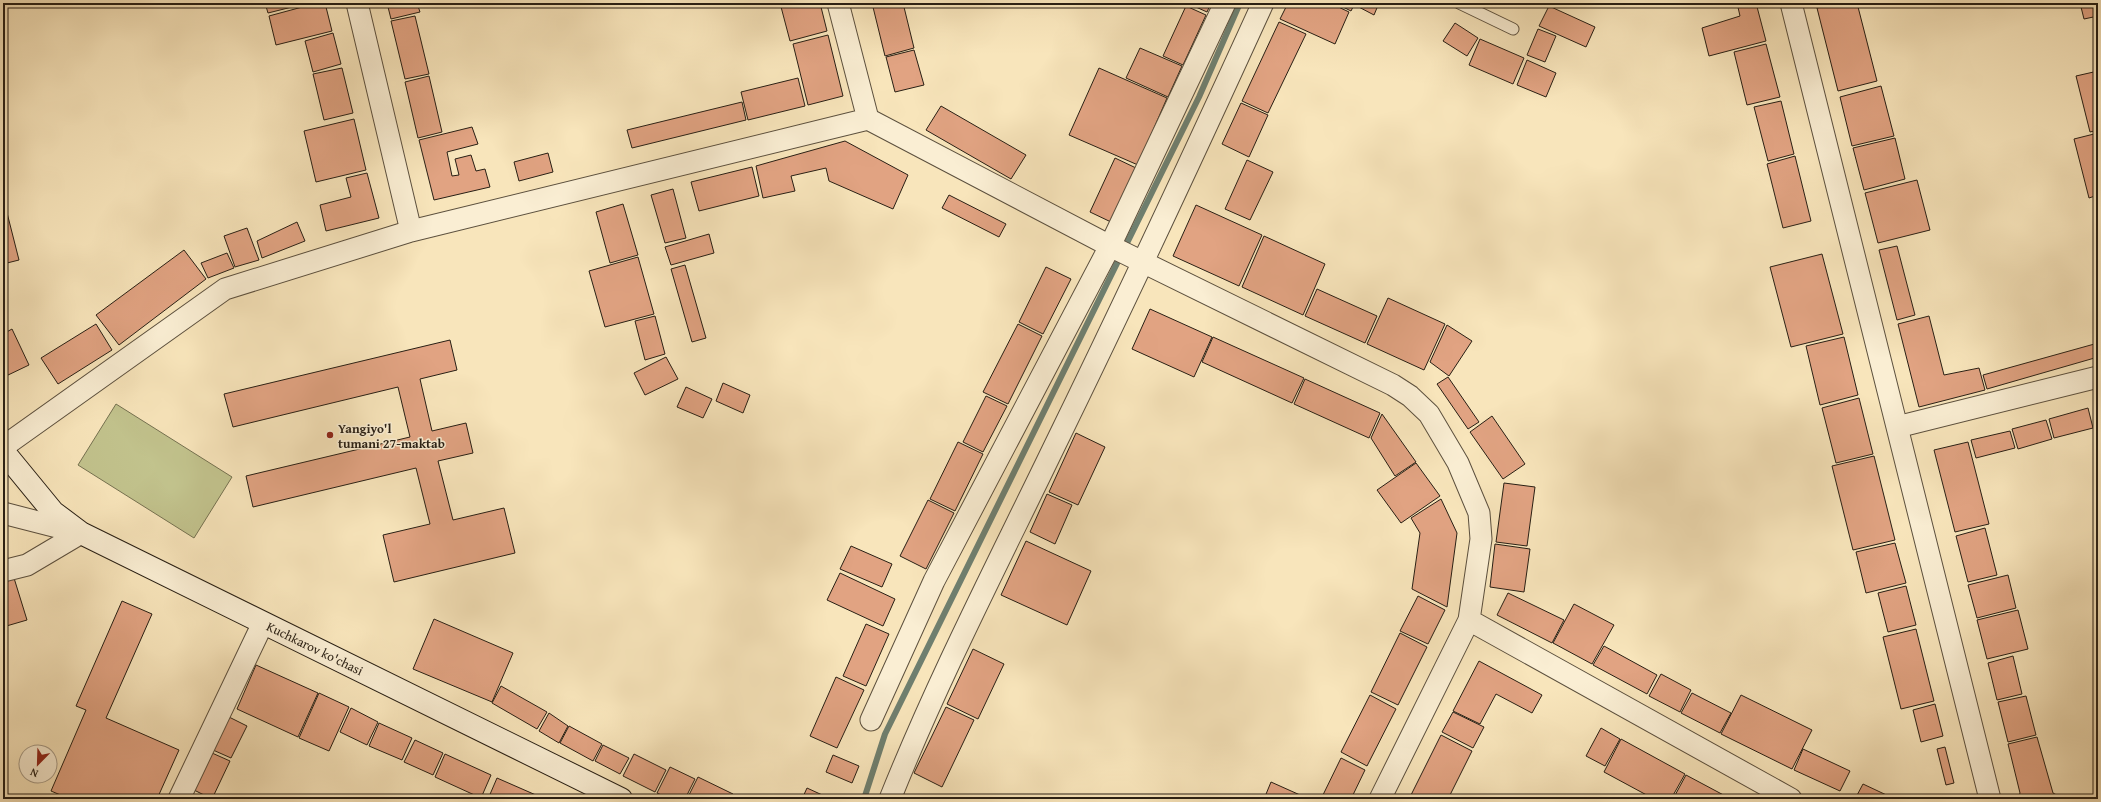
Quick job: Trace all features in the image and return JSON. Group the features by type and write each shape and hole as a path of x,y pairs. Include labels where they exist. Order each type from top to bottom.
{"main road":[{"path":"3,451 53,512 81,533"},
{"name":"Kuchkarov ko'chasi","path":"81,533 620,799"}],"street":[{"path":"357,3 411,231"},
{"path":"838,3 868,119"},
{"path":"872,720 934,581 1111,247 1225,3"},
{"path":"890,799 905,762 968,626 1142,262 1263,3"},
{"path":"1791,3 1990,799"},
{"path":"3,447 225,289 411,231 868,119 1111,247 1392,385 1410,396 1428,414 1458,463 1479,513 1481,540 1469,620 1380,799"},
{"path":"1897,427 2098,377"},
{"name":"Kuchkarov ko'chasi","path":"3,513 81,533"},
{"path":"3,571 27,565 81,533"},
{"path":"1469,620 1791,799"},
{"path":"179,799 263,623"}],"lane":[{"path":"1458,3 1513,29"}],"green space":[{"path":"116,404 232,477 194,538 78,465"}],"building":[{"path":"265,3 308,3 268,13"},
{"path":"317,3 325,3 332,31 276,45 269,16"},
{"path":"387,3 417,3 420,12 391,19"},
{"path":"780,3 820,3 827,31 790,41"},
{"path":"872,3 903,3 914,48 885,56"},
{"path":"1187,3 1211,3 1207,12"},
{"path":"1288,3 1330,3 1349,12 1335,44 1280,19"},
{"path":"1335,3 1355,3 1351,11"},
{"path":"1356,3 1379,3 1374,15 1355,5"},
{"path":"1737,3 1756,3 1766,41 1709,56 1702,28 1740,16"},
{"path":"1815,3 1833,3 1817,7"},
{"path":"1838,3 1857,3 1877,81 1838,91 1817,8"},
{"path":"2080,3 2098,3 2098,16 2084,19"},
{"path":"1186,6 1206,15 1183,65 1163,56"},
{"path":"1549,6 1595,27 1586,47 1539,26"},
{"path":"415,16 429,74 405,79 391,21"},
{"path":"1279,22 1306,34 1268,113 1242,101"},
{"path":"1455,23 1478,38 1467,56 1443,41"},
{"path":"1538,29 1556,36 1545,62 1527,55"},
{"path":"333,33 341,64 313,72 305,41"},
{"path":"828,35 843,96 808,105 793,44"},
{"path":"1480,39 1524,58 1513,84 1469,65"},
{"path":"1766,44 1780,97 1747,105 1734,52"},
{"path":"1140,48 1182,66 1168,97 1126,78"},
{"path":"914,50 924,85 895,92 886,57"},
{"path":"1527,60 1556,73 1546,97 1517,85"},
{"path":"342,68 353,113 324,120 313,74"},
{"path":"1099,68 1167,98 1138,165 1069,135"},
{"path":"2098,71 2098,130 2090,132 2076,76"},
{"path":"429,76 442,132 418,138 405,82"},
{"path":"798,78 805,106 748,120 741,92"},
{"path":"1881,86 1894,136 1852,146 1840,97"},
{"path":"1781,101 1794,154 1768,161 1754,107"},
{"path":"742,102 746,120 632,148 627,130"},
{"path":"1241,103 1268,115 1249,157 1222,144"},
{"path":"941,106 1026,155 1011,179 926,130"},
{"path":"354,119 366,170 316,182 304,131"},
{"path":"472,127 478,144 447,152 452,176 459,175 455,159 471,155 476,171 485,169 490,187 434,200 419,140"},
{"path":"2098,133 2098,195 2089,198 2074,139"},
{"path":"1895,138 1905,179 1864,190 1853,148"},
{"path":"845,141 908,175 893,209 829,181 826,168 791,176 795,191 763,198 756,166"},
{"path":"548,153 553,172 519,181 514,162"},
{"path":"1795,156 1811,221 1783,228 1767,164"},
{"path":"1115,158 1136,168 1111,222 1090,212"},
{"path":"1247,160 1273,172 1250,220 1225,209"},
{"path":"752,167 759,196 699,211 691,182"},
{"path":"367,173 379,218 326,231 320,205 351,197 346,178"},
{"path":"1917,180 1930,230 1878,243 1865,193"},
{"path":"673,189 686,238 665,243 651,195"},
{"path":"949,195 1006,224 999,237 942,208"},
{"path":"3,197 19,260 3,264"},
{"path":"623,204 638,255 610,263 596,212"},
{"path":"1196,205 1262,235 1239,286 1173,256"},
{"path":"297,222 305,241 262,258 257,241"},
{"path":"247,228 259,260 235,267 224,236"},
{"path":"709,234 714,253 671,265 665,247"},
{"path":"1264,236 1325,264 1303,315 1242,287"},
{"path":"1897,246 1915,315 1897,320 1879,250"},
{"path":"184,250 206,279 119,345 96,315"},
{"path":"227,253 234,268 208,278 201,263"},
{"path":"1822,254 1843,334 1791,347 1770,267"},
{"path":"638,257 654,314 605,327 589,271"},
{"path":"685,265 706,338 692,342 671,269"},
{"path":"1046,267 1071,279 1043,334 1019,322"},
{"path":"1317,289 1377,316 1365,343 1305,316"},
{"path":"1388,298 1445,324 1424,370 1367,344"},
{"path":"1150,309 1212,337 1194,377 1132,349"},
{"path":"655,316 665,354 645,360 635,321"},
{"path":"1929,316 1944,375 1979,368 1985,390 1919,407 1898,324"},
{"path":"96,324 112,350 58,384 41,358"},
{"path":"1018,324 1042,336 1008,404 983,392"},
{"path":"1447,325 1472,341 1449,376 1430,362"},
{"path":"12,329 29,365 6,376 3,371 3,334"},
{"path":"1213,337 1304,378 1292,403 1202,362"},
{"path":"1844,337 1858,395 1820,405 1806,346"},
{"path":"450,340 457,370 420,379 432,431 466,423 473,453 438,461 453,520 504,508 515,553 394,582 383,535 430,524 416,468 253,507 246,476 410,437 398,387 233,427 224,394"},
{"path":"2098,343 2098,357 1987,389 1983,375"},
{"path":"666,357 678,379 645,395 634,373"},
{"path":"1448,377 1479,422 1468,429 1437,384"},
{"path":"1305,379 1380,413 1369,438 1294,404"},
{"path":"723,383 750,395 743,413 716,401"},
{"path":"686,387 712,399 703,418 677,407"},
{"path":"986,396 1007,406 983,452 963,442"},
{"path":"1859,398 1873,454 1836,463 1822,408"},
{"path":"2088,408 2093,428 2054,438 2049,419"},
{"path":"1382,414 1416,462 1395,476 1371,438"},
{"path":"1492,416 1525,464 1503,479 1470,432"},
{"path":"2046,420 2052,439 2018,449 2012,429"},
{"path":"2010,431 2015,448 1976,458 1971,440"},
{"path":"1076,433 1105,447 1078,505 1049,492"},
{"path":"958,442 983,454 955,511 930,499"},
{"path":"1968,442 1989,524 1955,532 1934,450"},
{"path":"1874,456 1895,540 1853,550 1832,466"},
{"path":"1416,463 1440,496 1401,523 1377,490"},
{"path":"1504,483 1535,487 1527,546 1496,542"},
{"path":"1047,494 1072,505 1055,544 1030,532"},
{"path":"1441,499 1457,533 1447,607 1412,589 1420,533 1411,518"},
{"path":"928,500 954,513 926,569 900,556"},
{"path":"1985,528 1997,575 1968,582 1956,536"},
{"path":"1026,541 1091,571 1067,625 1001,595"},
{"path":"1895,543 1906,583 1866,593 1856,552"},
{"path":"1495,544 1530,549 1524,592 1490,587"},
{"path":"851,546 892,564 882,587 840,569"},
{"path":"840,573 895,599 883,626 827,600"},
{"path":"2008,575 2016,608 1977,618 1968,585"},
{"path":"14,578 27,620 3,627 3,581"},
{"path":"1906,586 1916,625 1888,632 1878,593"},
{"path":"1508,593 1564,620 1552,643 1497,615"},
{"path":"1418,596 1445,610 1428,644 1400,631"},
{"path":"122,601 152,614 106,718 179,750 157,799 70,799 51,791 54,784 58,784 58,775 86,710 76,706"},
{"path":"1574,604 1614,625 1592,664 1553,643"},
{"path":"2018,610 2028,649 1987,659 1977,620"},
{"path":"434,619 513,653 492,702 413,669"},
{"path":"866,624 889,634 866,686 843,676"},
{"path":"1916,629 1934,701 1901,709 1883,637"},
{"path":"1400,633 1427,647 1398,705 1371,692"},
{"path":"1604,646 1657,675 1647,694 1593,665"},
{"path":"973,649 1004,664 978,719 947,704"},
{"path":"2013,656 2022,694 1997,700 1988,663"},
{"path":"1479,661 1542,695 1532,713 1496,694 1480,724 1453,711"},
{"path":"256,665 318,693 298,737 237,709"},
{"path":"1661,674 1691,690 1680,712 1649,696"},
{"path":"836,677 864,690 837,748 810,736"},
{"path":"501,686 547,712 537,729 492,703"},
{"path":"319,693 349,707 329,751 299,738"},
{"path":"1692,693 1731,713 1720,733 1681,713"},
{"path":"1370,695 1396,709 1367,766 1341,752"},
{"path":"1741,695 1812,730 1792,769 1721,734"},
{"path":"2026,696 2036,735 2008,742 1998,702"},
{"path":"1935,704 1943,736 1921,742 1913,710"},
{"path":"946,707 974,720 942,787 914,773"},
{"path":"351,708 378,722 367,745 340,732"},
{"path":"1453,712 1484,727 1473,748 1442,732"},
{"path":"549,713 568,726 559,743 539,731"},
{"path":"229,717 247,726 231,758 213,750"},
{"path":"379,723 412,738 402,760 369,746"},
{"path":"569,726 602,744 593,761 560,743"},
{"path":"1601,728 1620,739 1605,766 1586,756"},
{"path":"1441,735 1472,751 1448,799 1409,799"},
{"path":"2037,737 2053,793 2064,799 2018,799 2020,793 2008,744"},
{"path":"1621,739 1685,774 1671,799 1654,799 1604,772"},
{"path":"415,740 443,753 433,775 404,762"},
{"path":"603,745 629,758 620,774 595,761"},
{"path":"1945,747 1954,783 1946,785 1937,749"},
{"path":"1803,749 1850,771 1840,791 1794,770"},
{"path":"212,753 230,761 212,799 194,790"},
{"path":"445,754 491,775 481,798 435,777"},
{"path":"634,754 666,770 655,792 623,776"},
{"path":"833,755 859,766 852,783 826,772"},
{"path":"1341,758 1365,770 1351,799 1321,799"},
{"path":"670,767 695,779 685,799 670,799 657,793"},
{"path":"1686,775 1731,799 1673,799"},
{"path":"698,777 733,794 730,799 687,799"},
{"path":"497,778 545,799 488,799"},
{"path":"1271,782 1309,799 1264,799"},
{"path":"1863,784 1895,799 1855,799"},
{"path":"807,788 831,799 802,799"},
{"path":"1945,795 1953,799 1943,799"}],"waterway":[{"path":"864,799 885,734 1199,97 1240,3"}],"place":[{"name":"Yangiyo'l tumani 27-maktab","path":"330,435"}]}
